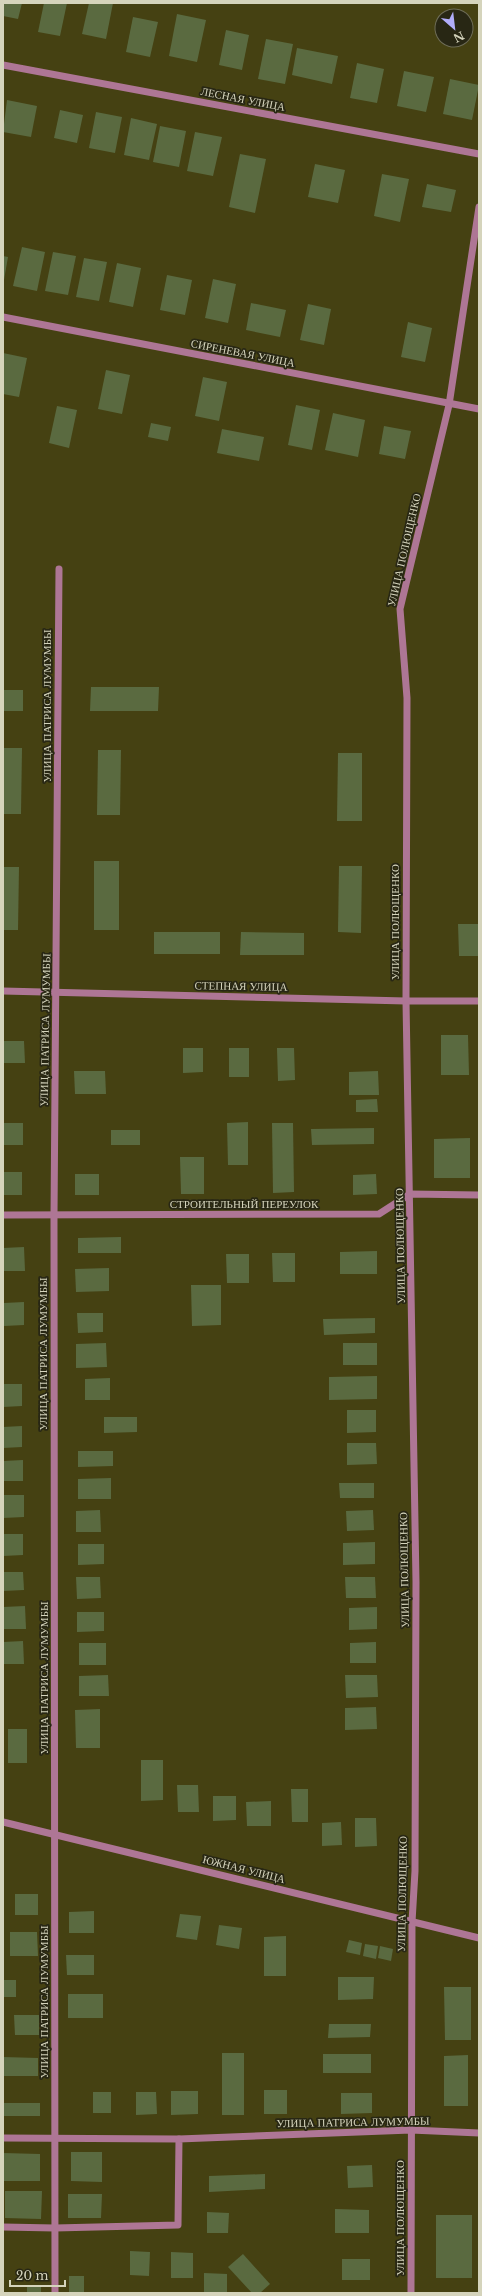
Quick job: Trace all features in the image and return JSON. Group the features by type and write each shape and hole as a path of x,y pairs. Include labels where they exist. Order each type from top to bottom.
{"street":[{"name":"ЛЕСНАЯ УЛИЦА","path":"3,65 479,154"},
{"name":"УЛИЦА ПОЛЮЩЕНКО","path":"411,2293 412,1922 415,1871 416,1582 406,1001 407,698 400,609 449,405 479,207"},
{"name":"СИРЕНЕВАЯ УЛИЦА","path":"3,317 449,405 479,409"},
{"name":"УЛИЦА ПАТРИСА ЛУМУМБЫ","path":"55,2293 54,1216 57,992 59,569"},
{"name":"СТЕПНАЯ УЛИЦА","path":"3,991 406,1001 479,1001"},
{"name":"СТРОИТЕЛЬНЫЙ ПЕРЕУЛОК","path":"3,1216 379,1214 410,1194"},
{"path":"410,1194 479,1195"},
{"name":"ЮЖНАЯ УЛИЦА","path":"3,1822 479,1938"},
{"name":"УЛИЦА ПАТРИСА ЛУМУМБЫ","path":"3,2138 179,2139 411,2130 479,2133"},
{"path":"3,2227 55,2228 178,2225 179,2139"}],"building":[{"path":"3,3 22,3 18,19 3,16"},
{"path":"44,3 67,3 60,36 38,32"},
{"path":"89,3 113,3 106,39 82,34"},
{"path":"177,14 206,20 197,62 169,56"},
{"path":"133,17 158,22 150,57 126,52"},
{"path":"226,30 249,35 242,70 219,65"},
{"path":"266,39 293,44 285,84 258,79"},
{"path":"297,48 338,56 332,84 292,75"},
{"path":"357,63 384,69 377,103 350,98"},
{"path":"404,71 434,77 426,112 397,106"},
{"path":"450,79 479,85 472,120 443,114"},
{"path":"7,100 37,106 31,137 3,132"},
{"path":"60,110 83,115 77,143 54,138"},
{"path":"96,112 122,117 115,153 89,148"},
{"path":"131,118 157,124 149,160 124,155"},
{"path":"160,126 186,131 179,167 153,162"},
{"path":"195,132 222,137 213,176 187,171"},
{"path":"240,154 266,159 255,213 229,207"},
{"path":"315,164 345,170 338,203 308,197"},
{"path":"382,174 409,179 400,222 374,216"},
{"path":"427,184 456,190 451,212 422,207"},
{"path":"22,247 45,252 37,291 13,286"},
{"path":"53,252 76,256 68,295 45,291"},
{"path":"3,256 8,257 4,280 3,280"},
{"path":"84,258 107,262 99,301 76,297"},
{"path":"117,263 141,268 133,307 109,302"},
{"path":"167,275 192,280 185,315 160,310"},
{"path":"213,279 236,284 228,323 205,318"},
{"path":"251,303 286,310 280,337 246,330"},
{"path":"308,304 331,309 324,345 300,340"},
{"path":"408,322 432,328 425,362 401,357"},
{"path":"3,353 27,358 19,397 3,394"},
{"path":"106,370 130,375 122,414 98,409"},
{"path":"203,377 227,382 219,421 195,416"},
{"path":"296,405 320,410 312,450 288,445"},
{"path":"57,406 77,410 69,448 49,443"},
{"path":"333,413 365,420 358,457 325,450"},
{"path":"151,423 171,427 168,441 148,437"},
{"path":"384,426 411,431 405,459 379,454"},
{"path":"222,429 264,437 259,461 217,453"},
{"path":"91,687 159,687 158,711 90,711"},
{"path":"3,690 23,690 23,711 3,711"},
{"path":"3,748 22,748 21,814 3,814"},
{"path":"98,750 121,750 120,815 97,815"},
{"path":"338,753 362,753 362,821 337,821"},
{"path":"94,861 119,861 119,930 94,930"},
{"path":"339,866 362,866 361,933 338,932"},
{"path":"3,867 19,867 18,930 3,930"},
{"path":"458,924 479,924 479,956 459,956"},
{"path":"154,932 220,932 220,954 154,954"},
{"path":"241,932 304,933 304,955 240,955"},
{"path":"441,1035 468,1035 469,1075 441,1075"},
{"path":"3,1041 24,1041 25,1063 3,1063"},
{"path":"183,1048 203,1048 203,1072 183,1073"},
{"path":"229,1048 249,1048 249,1077 229,1077"},
{"path":"277,1048 294,1048 295,1080 278,1081"},
{"path":"74,1071 105,1071 106,1094 75,1094"},
{"path":"378,1071 379,1095 349,1095 349,1072"},
{"path":"377,1099 378,1112 356,1112 356,1100"},
{"path":"248,1122 248,1165 228,1165 227,1123"},
{"path":"3,1123 23,1123 23,1145 3,1145"},
{"path":"272,1123 293,1123 294,1192 273,1193"},
{"path":"374,1128 374,1144 312,1145 311,1129"},
{"path":"111,1130 140,1130 140,1145 111,1145"},
{"path":"470,1138 470,1178 434,1178 434,1139"},
{"path":"180,1157 204,1157 204,1194 181,1194"},
{"path":"3,1172 22,1172 22,1195 3,1195"},
{"path":"75,1174 99,1174 99,1195 75,1195"},
{"path":"376,1174 377,1194 353,1195 353,1175"},
{"path":"121,1237 121,1253 78,1253 78,1238"},
{"path":"24,1247 25,1271 3,1271 3,1248"},
{"path":"377,1251 377,1274 340,1274 340,1252"},
{"path":"272,1253 295,1253 295,1282 273,1282"},
{"path":"226,1254 249,1254 249,1283 227,1283"},
{"path":"109,1268 109,1291 76,1292 75,1269"},
{"path":"191,1285 221,1285 221,1325 192,1326"},
{"path":"24,1302 24,1325 4,1326 4,1303"},
{"path":"77,1313 103,1313 103,1332 78,1333"},
{"path":"375,1318 375,1333 324,1335 323,1319"},
{"path":"106,1343 107,1367 76,1368 76,1344"},
{"path":"343,1343 377,1343 377,1365 343,1365"},
{"path":"377,1376 377,1399 329,1400 329,1377"},
{"path":"110,1378 110,1400 85,1400 85,1379"},
{"path":"3,1384 22,1384 22,1406 3,1407"},
{"path":"347,1410 376,1410 376,1432 347,1433"},
{"path":"104,1417 137,1417 137,1432 104,1433"},
{"path":"22,1426 22,1447 3,1448 3,1427"},
{"path":"347,1443 376,1443 377,1464 347,1465"},
{"path":"78,1451 113,1451 113,1466 78,1467"},
{"path":"23,1460 23,1481 3,1481 3,1461"},
{"path":"111,1478 111,1499 78,1499 78,1479"},
{"path":"339,1483 374,1483 374,1498 340,1498"},
{"path":"3,1495 24,1495 24,1517 3,1518"},
{"path":"100,1510 101,1532 76,1532 76,1511"},
{"path":"373,1510 374,1530 347,1531 346,1511"},
{"path":"3,1534 23,1534 23,1555 3,1556"},
{"path":"375,1542 375,1564 343,1565 343,1543"},
{"path":"78,1544 104,1544 104,1564 78,1565"},
{"path":"3,1572 23,1572 24,1590 3,1591"},
{"path":"76,1577 100,1577 101,1598 77,1599"},
{"path":"345,1577 375,1577 376,1598 346,1598"},
{"path":"25,1606 26,1629 3,1629 3,1607"},
{"path":"377,1607 377,1629 349,1630 349,1608"},
{"path":"77,1612 104,1612 104,1631 77,1632"},
{"path":"23,1641 24,1664 3,1664 3,1642"},
{"path":"376,1642 376,1663 350,1663 350,1643"},
{"path":"79,1643 106,1643 106,1665 79,1665"},
{"path":"108,1675 109,1696 79,1696 79,1676"},
{"path":"345,1675 377,1675 378,1697 346,1698"},
{"path":"376,1707 377,1729 345,1730 345,1708"},
{"path":"100,1709 100,1748 76,1748 75,1710"},
{"path":"8,1729 27,1729 27,1763 8,1763"},
{"path":"141,1760 163,1760 163,1800 141,1801"},
{"path":"177,1785 198,1785 199,1812 178,1812"},
{"path":"291,1789 308,1789 308,1822 292,1822"},
{"path":"213,1796 236,1796 236,1820 213,1821"},
{"path":"271,1801 271,1826 247,1826 246,1802"},
{"path":"355,1818 376,1818 377,1846 355,1847"},
{"path":"341,1822 342,1845 322,1846 322,1823"},
{"path":"15,1894 38,1894 38,1915 15,1915"},
{"path":"94,1911 94,1933 69,1933 69,1912"},
{"path":"180,1914 201,1916 197,1940 176,1937"},
{"path":"219,1925 242,1928 239,1949 216,1945"},
{"path":"10,1932 37,1932 38,1956 10,1956"},
{"path":"286,1936 286,1976 264,1976 264,1937"},
{"path":"349,1940 362,1943 360,1955 346,1952"},
{"path":"365,1944 378,1946 376,1959 363,1956"},
{"path":"380,1946 393,1949 391,1961 378,1958"},
{"path":"66,1955 94,1955 94,1975 67,1975"},
{"path":"338,1977 374,1977 373,1999 338,2000"},
{"path":"3,1980 16,1980 16,1997 3,1997"},
{"path":"444,1987 471,1987 471,2040 445,2040"},
{"path":"68,1994 103,1994 103,2018 68,2018"},
{"path":"14,2015 39,2015 39,2035 15,2035"},
{"path":"329,2024 371,2024 370,2037 328,2038"},
{"path":"222,2053 244,2053 244,2115 222,2115"},
{"path":"323,2054 371,2054 371,2073 323,2073"},
{"path":"468,2055 468,2106 444,2106 444,2056"},
{"path":"3,2057 38,2058 38,2076 3,2076"},
{"path":"264,2090 287,2090 287,2114 264,2114"},
{"path":"171,2091 198,2091 198,2114 171,2115"},
{"path":"93,2092 111,2092 111,2113 93,2113"},
{"path":"136,2092 156,2092 157,2114 136,2115"},
{"path":"341,2093 372,2093 372,2113 341,2114"},
{"path":"3,2103 40,2103 40,2116 3,2116"},
{"path":"71,2152 102,2152 102,2182 71,2181"},
{"path":"3,2153 40,2154 40,2181 3,2181"},
{"path":"372,2165 373,2187 348,2188 347,2166"},
{"path":"265,2174 265,2189 209,2192 209,2176"},
{"path":"5,2191 42,2191 41,2219 5,2218"},
{"path":"68,2194 102,2194 101,2218 68,2218"},
{"path":"335,2209 369,2210 369,2233 335,2233"},
{"path":"207,2212 229,2213 228,2233 207,2233"},
{"path":"436,2215 472,2215 472,2278 436,2278"},
{"path":"130,2251 150,2252 149,2276 130,2275"},
{"path":"171,2252 193,2253 193,2278 171,2278"},
{"path":"243,2254 270,2284 260,2293 252,2293 228,2267"},
{"path":"342,2259 370,2259 370,2280 342,2280"},
{"path":"204,2273 227,2274 227,2293 204,2293"},
{"path":"69,2276 84,2276 84,2293 69,2293"},
{"path":"27,2286 41,2286 41,2293 27,2293"}]}
